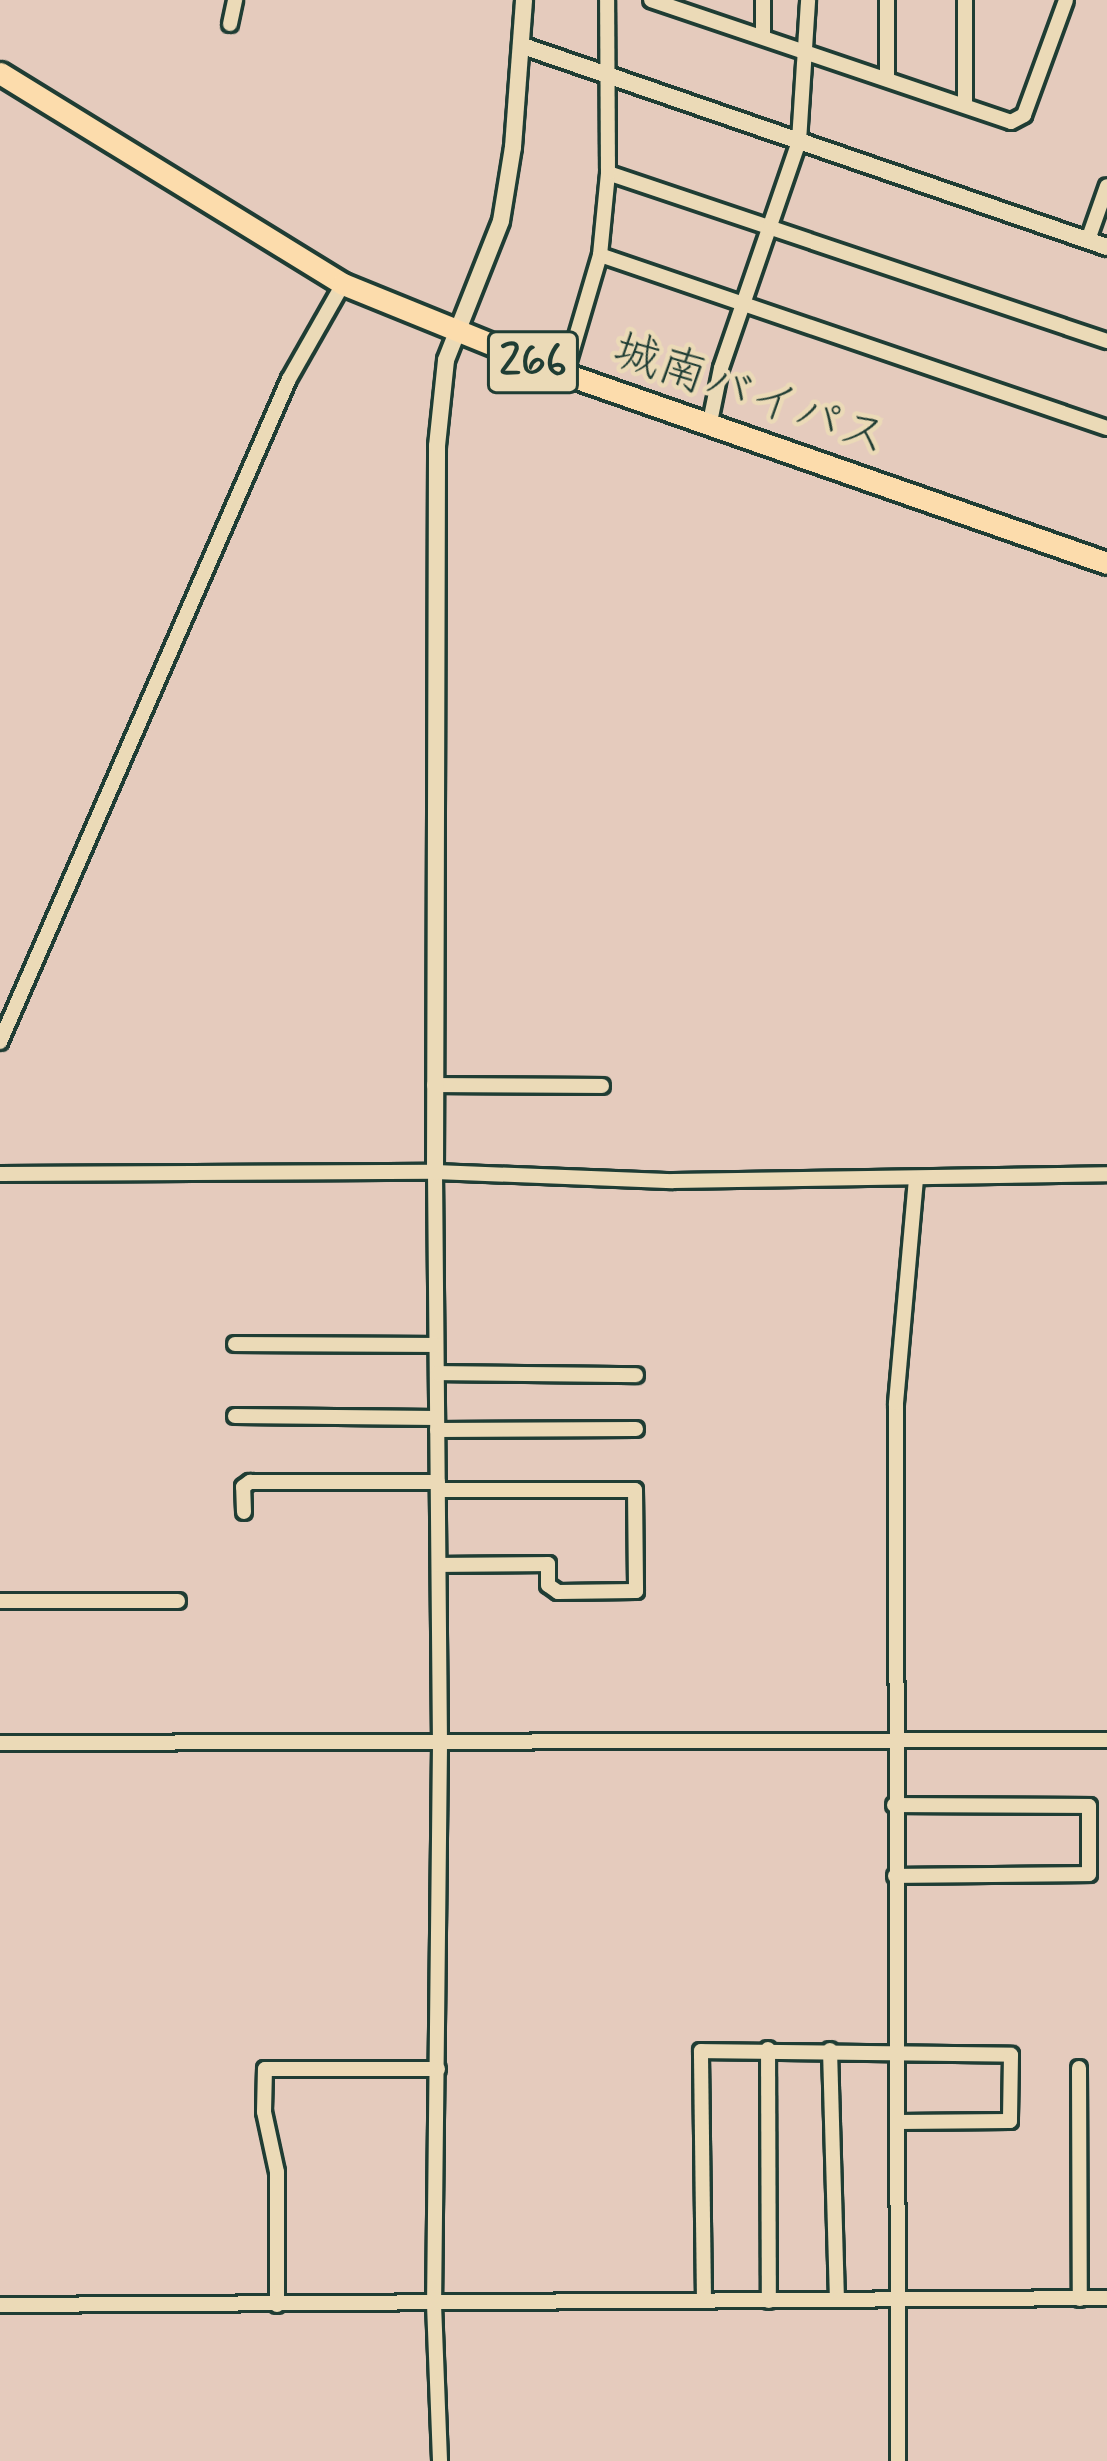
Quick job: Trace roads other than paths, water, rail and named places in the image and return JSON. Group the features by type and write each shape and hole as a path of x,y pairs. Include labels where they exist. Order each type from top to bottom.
{"highway":[{"name":"城南バイパス","path":"0,74 343,284 458,334 710,427 1107,563"}],"street":[{"path":"230,24 235,0"},
{"path":"440,2461 434,2304 440,1745 433,526 446,360 501,221 523,46 524,0"},
{"path":"565,374 600,255 608,173 607,0"},
{"path":"651,0 686,6 1011,122 1024,115 1066,0"},
{"path":"763,0 763,35"},
{"path":"710,427 721,368 799,141 808,0"},
{"path":"887,0 887,78"},
{"path":"965,0 965,105"},
{"path":"523,46 1107,247"},
{"path":"608,173 1107,340"},
{"path":"1088,241 1107,186"},
{"path":"600,255 1107,428"},
{"path":"0,1042 289,379 343,284"},
{"path":"434,1085 602,1086"},
{"path":"0,1174 435,1172 673,1181 1107,1174"},
{"path":"898,2461 896,1403 916,1180"},
{"path":"235,1344 436,1345"},
{"path":"436,1373 637,1375"},
{"path":"235,1415 636,1429"},
{"path":"244,1512 243,1486 250,1482 635,1490 635,1591 558,1592 548,1585 548,1564 439,1565"},
{"path":"0,1600 178,1601"},
{"path":"0,1743 1107,1740"},
{"path":"894,1805 1089,1807 1089,1874 895,1876"},
{"path":"704,2301 701,2051 768,2048 1011,2055 1010,2121 898,2122"},
{"path":"768,2048 770,2301"},
{"path":"830,2050 837,2300"},
{"path":"278,2305 277,2172 263,2112 265,2069 438,2068"},
{"path":"1079,2068 1080,2299"},
{"path":"0,2305 1107,2298"}]}
